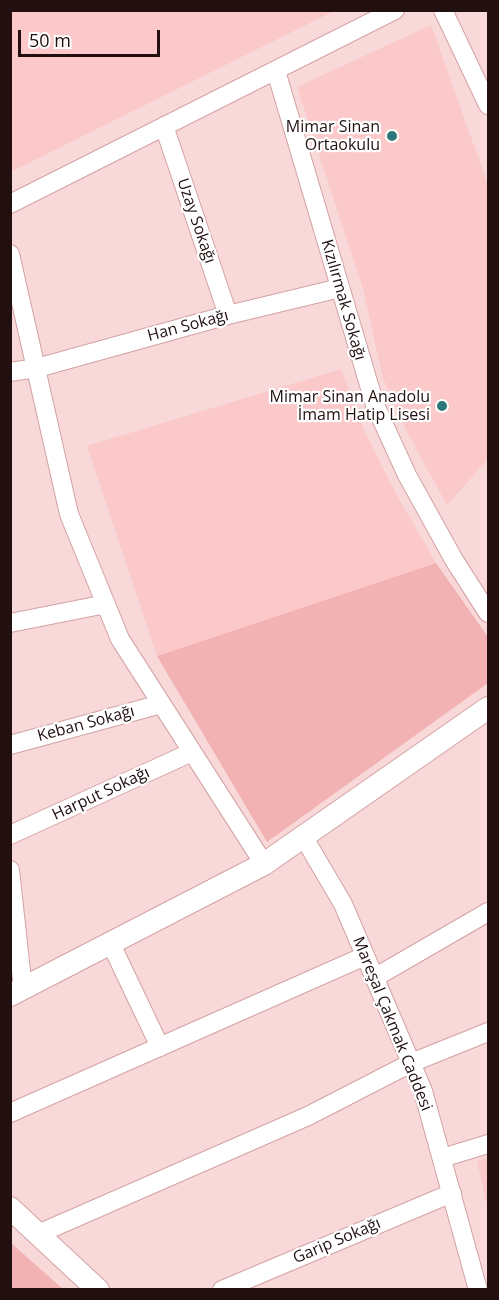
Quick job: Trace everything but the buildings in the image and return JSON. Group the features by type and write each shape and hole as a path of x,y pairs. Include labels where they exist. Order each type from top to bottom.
{"street":[{"path":"10,204 395,10"},
{"path":"443,10 488,103"},
{"name":"Kızılırmak Sokağı","path":"276,71 375,405 407,475 454,560 489,613"},
{"name":"Uzay Sokağı","path":"164,126 228,315"},
{"path":"10,254 69,514 120,639 264,864"},
{"name":"Han Sokağı","path":"10,372 37,368 228,315 340,288"},
{"path":"10,623 106,604"},
{"name":"Keban Sokağı","path":"10,745 161,704"},
{"path":"10,870 17,992 264,864 489,708"},
{"name":"Harput Sokağı","path":"10,835 192,752"},
{"name":"Mareşal Çakmak Caddesi","path":"303,836 343,904 423,1091 478,1290"},
{"path":"374,978 489,912"},
{"path":"111,944 160,1047"},
{"path":"10,1113 365,956"},
{"path":"38,1234 308,1116 411,1064 489,1032"},
{"path":"442,1158 489,1144"},
{"name":"Garip Sokağı","path":"222,1290 452,1193"},
{"path":"10,1208 98,1290"}],"shaded area":[{"path":"11,10 334,10 334,11 11,172"},
{"name":"Mimar Sinan Ortaokulu","path":"431,25 488,185 488,459 447,505 408,434 383,378 363,289 297,87"},
{"path":"341,369 365,432 394,490 436,563 157,656 87,446"},
{"path":"436,563 488,637 488,683 267,842 157,656"},
{"path":"488,1158 488,1210 477,1161"},
{"path":"11,1243 63,1289 11,1289"}],"place":[{"name":"Mimar Sinan Ortaokulu","path":"392,136"},
{"name":"Mimar Sinan Anadolu İmam Hatip Lisesi","path":"442,406"}]}
